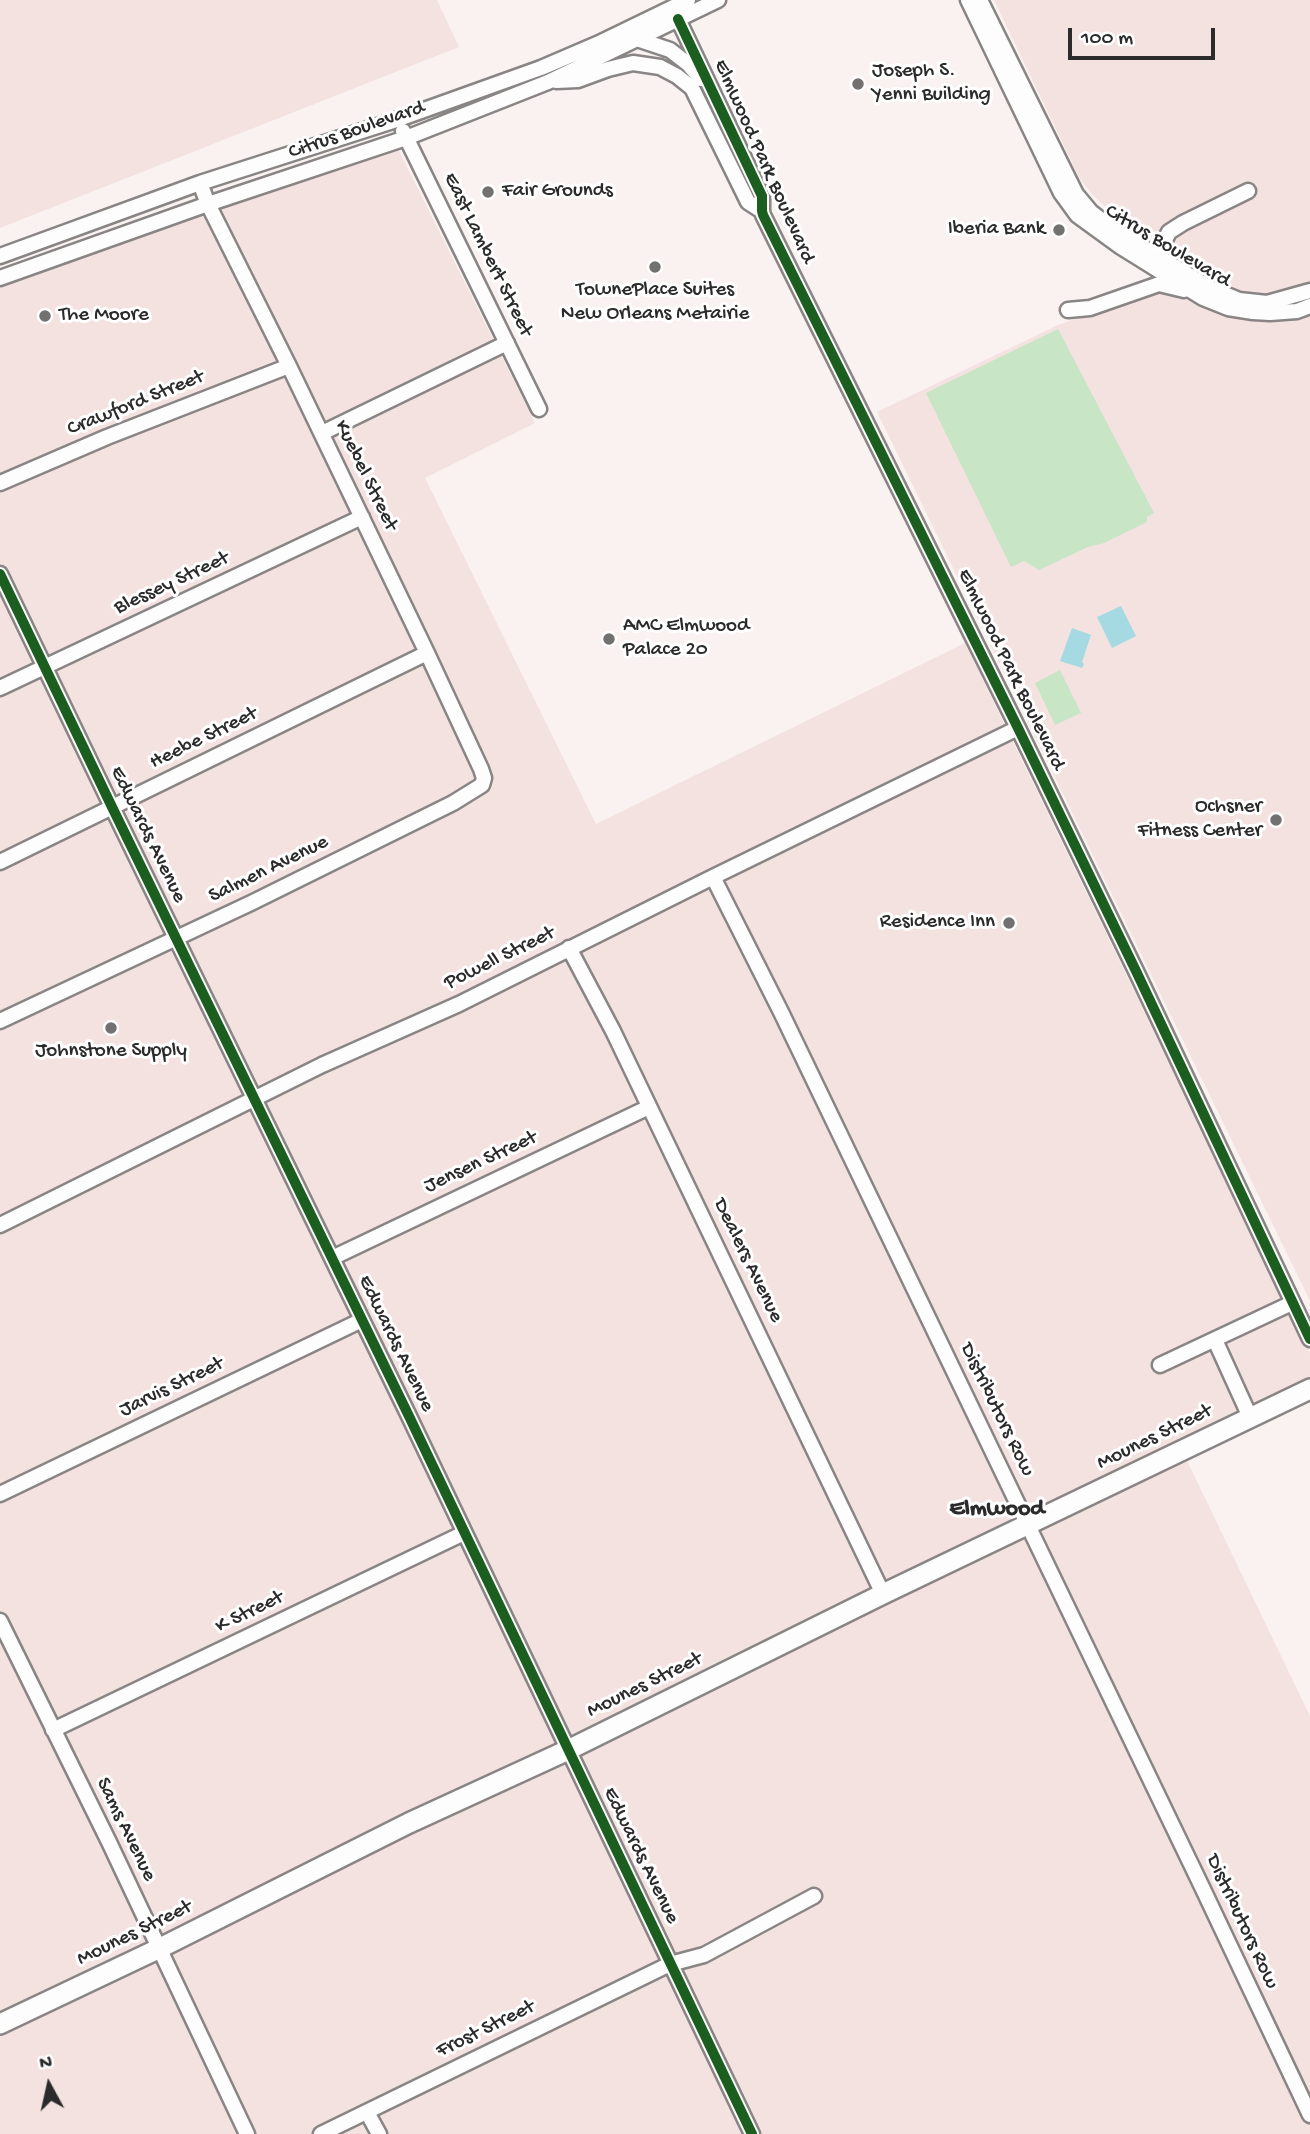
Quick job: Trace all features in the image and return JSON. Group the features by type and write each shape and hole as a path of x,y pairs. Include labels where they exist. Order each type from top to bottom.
{"main road":[{"name":"Mounes Street","path":"0,2024 158,1949 409,1823 568,1750 883,1594 1310,1389"}],"street":[{"name":"Citrus Boulevard","path":"0,256 200,183 398,119 541,68 688,0"},
{"name":"Citrus Boulevard","path":"0,278 208,204 406,138 548,82 718,0"},
{"name":"Citrus Boulevard","path":"968,0 1061,193 1077,215 1121,247 1197,294 1228,308 1270,313 1297,311 1310,306"},
{"name":"Citrus Boulevard","path":"980,0 1076,194 1091,212 1113,229 1210,288 1239,300 1268,303 1310,291"},
{"path":"687,38 689,24 703,7"},
{"name":"Elmwood Park Boulevard","path":"678,19 762,196 762,211 1018,728 1310,1339"},
{"path":"643,22 639,29 639,48 650,65"},
{"name":"Elmwood Park Boulevard","path":"597,44 629,38 670,50 688,64 713,93"},
{"path":"513,96 534,81 572,62 575,53"},
{"name":"Elmwood Park Boulevard","path":"548,82 578,80 633,63 660,67 677,76 692,88 748,202 762,211"},
{"name":"East Lambert Street","path":"398,119 539,409"},
{"name":"Kuebel Street","path":"200,183 481,768 484,778 477,788"},
{"path":"1157,256 1169,232 1248,191"},
{"path":"1068,310 1090,308 1158,284 1197,294"},
{"path":"322,433 507,344"},
{"name":"Crawford Street","path":"0,483 107,437 289,366"},
{"name":"Blessey Street","path":"0,688 362,517"},
{"name":"Edwards Avenue","path":"0,574 362,1320 752,2134"},
{"name":"Heebe Street","path":"0,862 427,653"},
{"name":"Powell Street","path":"0,1225 322,1065 459,1004 1018,728"},
{"name":"Salmen Avenue","path":"0,1021 251,903 453,803 477,788"},
{"name":"Distributors Row","path":"713,877 781,1012 1310,2115"},
{"name":"Dealers Avenue","path":"569,948 613,1031 883,1594"},
{"name":"Jensen Street","path":"332,1258 649,1107"},
{"path":"1160,1365 1292,1303"},
{"name":"Jarvis Street","path":"0,1494 362,1320"},
{"path":"1215,1340 1250,1417"},
{"name":"K Street","path":"53,1730 464,1533"},
{"name":"Sams Avenue","path":"0,1620 247,2134"},
{"name":"Frost Street","path":"321,2134 670,1964 704,1955 814,1896"},
{"path":"367,2112 379,2134"}],"shaded area":[{"path":"0,0 437,0 459,47 0,228"},
{"path":"994,0 1310,0 1310,1301 877,412 1058,325 1159,289 1178,256 1107,209 1079,177"},
{"path":"398,149 535,423 425,478 596,824 965,643 1310,1353 1310,1377 1178,1442 1310,1716 1310,2134 0,2134 0,288 207,213"}],"green space":[{"path":"1058,329 1154,513 1147,517 1147,522 1039,570 1024,561 1011,567 926,393"},
{"path":"1060,670 1081,713 1055,725 1035,683"}],"water":[{"path":"1121,606 1136,636 1112,648 1097,617"},
{"path":"1072,628 1091,635 1082,668 1060,661"}],"cycle path":[{"path":"678,19 762,196 763,215 1018,728 1310,1339"},
{"path":"0,574 407,1412 752,2134"}],"place":[{"name":"Joseph S. Yenni Building","path":"858,84"},
{"name":"Fair Grounds","path":"488,192"},
{"name":"Iberia Bank","path":"1059,230"},
{"name":"TownePlace Suites New Orleans Metairie","path":"655,267"},
{"name":"The Moore","path":"45,316"},
{"name":"AMC Elmwood Palace 20","path":"609,639"},
{"name":"Ochsner Fitness Center","path":"1276,820"},
{"name":"Residence Inn","path":"1009,923"},
{"name":"Johnstone Supply","path":"111,1028"}],"district":[{"name":"Elmwood","path":"997,1510"}]}
